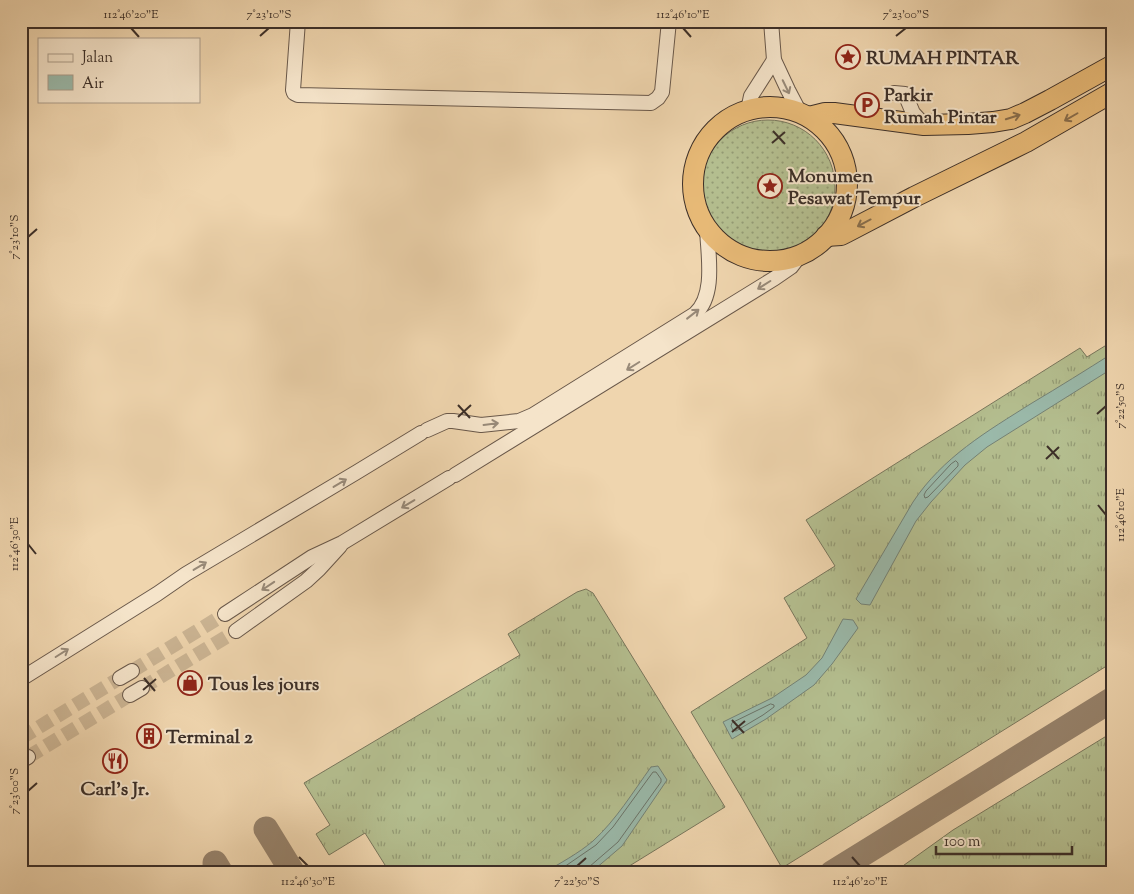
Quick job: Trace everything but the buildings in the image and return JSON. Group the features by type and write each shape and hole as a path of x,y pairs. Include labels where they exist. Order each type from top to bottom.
{"highway":[{"path":"804,115 834,113 924,125 993,122 1011,119 1113,66"},
{"path":"826,236 841,235 847,232 1026,142 1113,92"},
{"path":"765,107 783,108 804,115 822,127 834,140 842,155 847,189 837,222 819,243 801,254 785,259 767,261 750,258 726,247 708,229 699,214 694,199 694,168 707,140 717,128 737,114 748,110 765,107"}],"street":[{"path":"298,21 293,90 298,95 651,102 658,98 662,92 669,21"},
{"path":"771,21 774,60 788,90 804,115"},
{"path":"748,110 751,96 774,60"},
{"path":"894,93 904,94 914,113 924,125"},
{"path":"21,679 186,574 424,431 453,420 481,425 519,421 533,415 695,314 699,311 705,300 708,288 708,229"},
{"path":"225,614 312,557 342,543 452,477 776,278 791,267 801,254"},
{"path":"236,631 306,581 342,543"},
{"path":"120,678 132,671"}],"green space":[{"path":"768,120 794,125 815,140 830,161 835,187 830,213 815,234 794,249 768,254 742,249 721,234 706,213 701,187 706,161 721,140 742,125"},
{"path":"1113,341 1113,662 782,868 691,712 807,638 784,598 835,566 806,520 1080,348 1087,357"},
{"path":"586,589 593,593 725,807 618,873 390,873 365,833 329,855 316,834 330,825 304,783 520,655 508,634 577,592"},
{"path":"1113,732 1113,873 893,873 953,830"}],"water":[{"path":"1113,353 1113,368 987,447 965,465 916,521 870,605 861,604 856,599 913,502 938,472 982,435"},
{"path":"843,619 853,620 858,628 814,685 766,719 732,739 723,722 772,698 806,675 822,658"},
{"path":"658,766 667,780 622,846 589,873 543,873 593,841 617,815 651,767"}],"taxiway":[{"path":"832,873 1113,699"},
{"path":"266,829 293,873"},
{"path":"215,863 221,873"}],"tunnel":[{"path":"132,671 225,614"},
{"path":"142,688 236,631"},
{"path":"21,738 120,678"},
{"path":"28,757 130,695"}],"place":[{"name":"RUMAH PINTAR","path":"848,57"},
{"name":"Parkir Rumah Pintar","path":"867,105"},
{"name":"Monumen Pesawat Tempur","path":"770,186"},
{"name":"Tous les jours","path":"190,683"},
{"name":"Terminal 2","path":"149,736"},
{"name":"Carl's Jr.","path":"115,761"}]}
